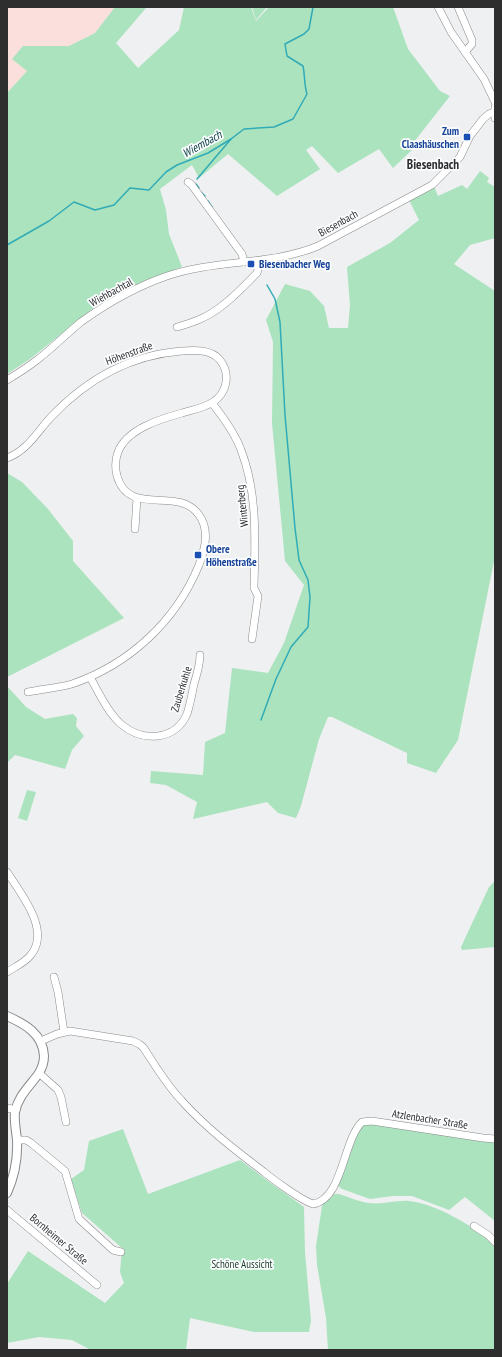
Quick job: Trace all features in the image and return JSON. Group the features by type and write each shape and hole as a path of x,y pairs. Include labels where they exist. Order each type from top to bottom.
{"street":[{"path":"438,7 451,32 484,79 495,102"},
{"path":"458,7 472,40 472,44 465,52"},
{"path":"495,107 495,118"},
{"name":"Biesenbach","path":"244,262 282,257 307,251 432,184 460,157 470,136 489,114 494,112"},
{"path":"188,182 192,184 242,254 244,262"},
{"path":"177,327 198,320 234,296 257,273 258,270 256,261"},
{"name":"Wiehbachtal","path":"7,380 37,360 95,313 123,296 159,279 175,274 244,262"},
{"name":"Höhenstraße","path":"7,458 16,455 52,417 87,385 106,372 142,358 158,354 194,350 214,355 220,360 225,369 227,378 225,389 212,403 171,416 144,427 132,434 118,450 116,460 118,479 123,487 137,498"},
{"name":"Winterberg","path":"212,403 227,422 241,449 250,478 255,518 254,588 258,596 252,639"},
{"path":"28,692 70,684 90,677 125,657 141,645 156,631 176,608 184,595 203,555 206,540 205,527 199,514 184,503 174,500 150,501 137,498 135,529"},
{"name":"Zauberkuhle","path":"90,677 105,703 114,716 123,725 138,734 151,737 162,737 174,731 181,724 187,714 200,666 200,655"},
{"path":"7,872 29,907 38,930 35,949 29,957 7,972"},
{"path":"41,1041 64,1032 58,992 54,977"},
{"path":"7,1016 31,1030 41,1041 44,1051 42,1068 22,1095 16,1110 14,1118 17,1140 17,1166 7,1193"},
{"name":"Atzlenbacher Straße","path":"64,1032 70,1031 139,1044 143,1047 167,1084 201,1120 230,1146 275,1181 310,1203 316,1203 323,1199 335,1182 355,1132 362,1122 372,1121 495,1139"},
{"path":"39,1073 58,1090 61,1097 66,1122"},
{"path":"7,1108 16,1110"},
{"path":"17,1140 26,1140 31,1143 65,1171 79,1219 113,1250 121,1252"},
{"name":"Bornheimer Straße","path":"7,1210 97,1285"},
{"path":"474,1226 495,1242"}],"shaded area":[{"path":"7,7 115,7 95,33 69,46 23,46 27,71 7,93"}],"green space":[{"path":"115,7 147,7 116,43 138,68 179,30 184,7 251,7 256,21 269,7 393,7 408,49 440,91 450,96 410,147 413,149 393,168 379,149 338,173 312,146 306,150 320,169 277,196 228,154 199,178 192,165 160,189 166,210 169,234 182,267 139,283 96,306 30,359 7,374 7,93 27,71 12,59 23,46 69,46 95,33"},
{"path":"252,7 267,7 256,20"},
{"path":"480,171 489,178 487,182 495,187 495,238 470,245 454,264 495,291 495,561 458,740 436,773 407,763 407,753 332,717 328,717 319,739 301,806 296,818 278,813 267,802 193,819 197,802 166,785 150,783 151,771 203,775 205,742 225,733 232,668 268,673 284,643 304,585 285,561 272,423 273,342 266,320 285,284 310,291 324,306 329,328 348,328 350,305 347,267 390,243 419,220 409,200 434,186 438,196 462,185 467,189"},
{"path":"7,473 22,482 48,509 73,541 73,561 124,618 7,677"},
{"path":"7,686 26,707 45,719 73,714 77,718 76,726 84,736 72,750 65,769 15,755 7,763"},
{"path":"27,790 36,792 27,821 18,818"},
{"path":"495,881 495,947 462,950 461,947 489,887"},
{"path":"367,1123 495,1141 495,1221 465,1197 449,1210 412,1196 393,1196 370,1199 342,1189 338,1186 360,1128"},
{"name":"Schöne Aussicht","path":"123,1129 148,1194 240,1160 304,1207 305,1252 311,1321 309,1332 254,1332 190,1318 186,1350 91,1350 72,1340 39,1337 7,1343 7,1284 28,1251 105,1303 124,1283 120,1272 122,1248 82,1213 71,1179 84,1170 89,1141"},
{"path":"335,1194 369,1203 409,1201 430,1206 455,1217 477,1231 495,1246 495,1350 328,1350 326,1318 317,1265 316,1246 322,1206 327,1199"}],"waterway":[{"name":"Wiembach","path":"7,245 49,221 74,202 95,210 114,205 130,188 149,190 166,172 177,165 208,153 244,129 274,127 293,119 307,94 303,66 287,56 285,44 304,34 309,29 313,7"},
{"path":"197,179 231,139"},
{"path":"196,184 199,188"},
{"path":"201,192 205,196"},
{"path":"208,201 212,207"},
{"path":"261,720 276,679 291,647 308,627 310,597 308,580 299,560 295,528 285,415 280,322 275,299 267,285"}],"place":[{"name":"Zum Claashäuschen","path":"467,137"},
{"name":"Biesenbacher Weg","path":"251,264"},
{"name":"Obere Höhenstraße","path":"198,555"}],"district":[{"name":"Biesenbach","path":"433,164"}]}
